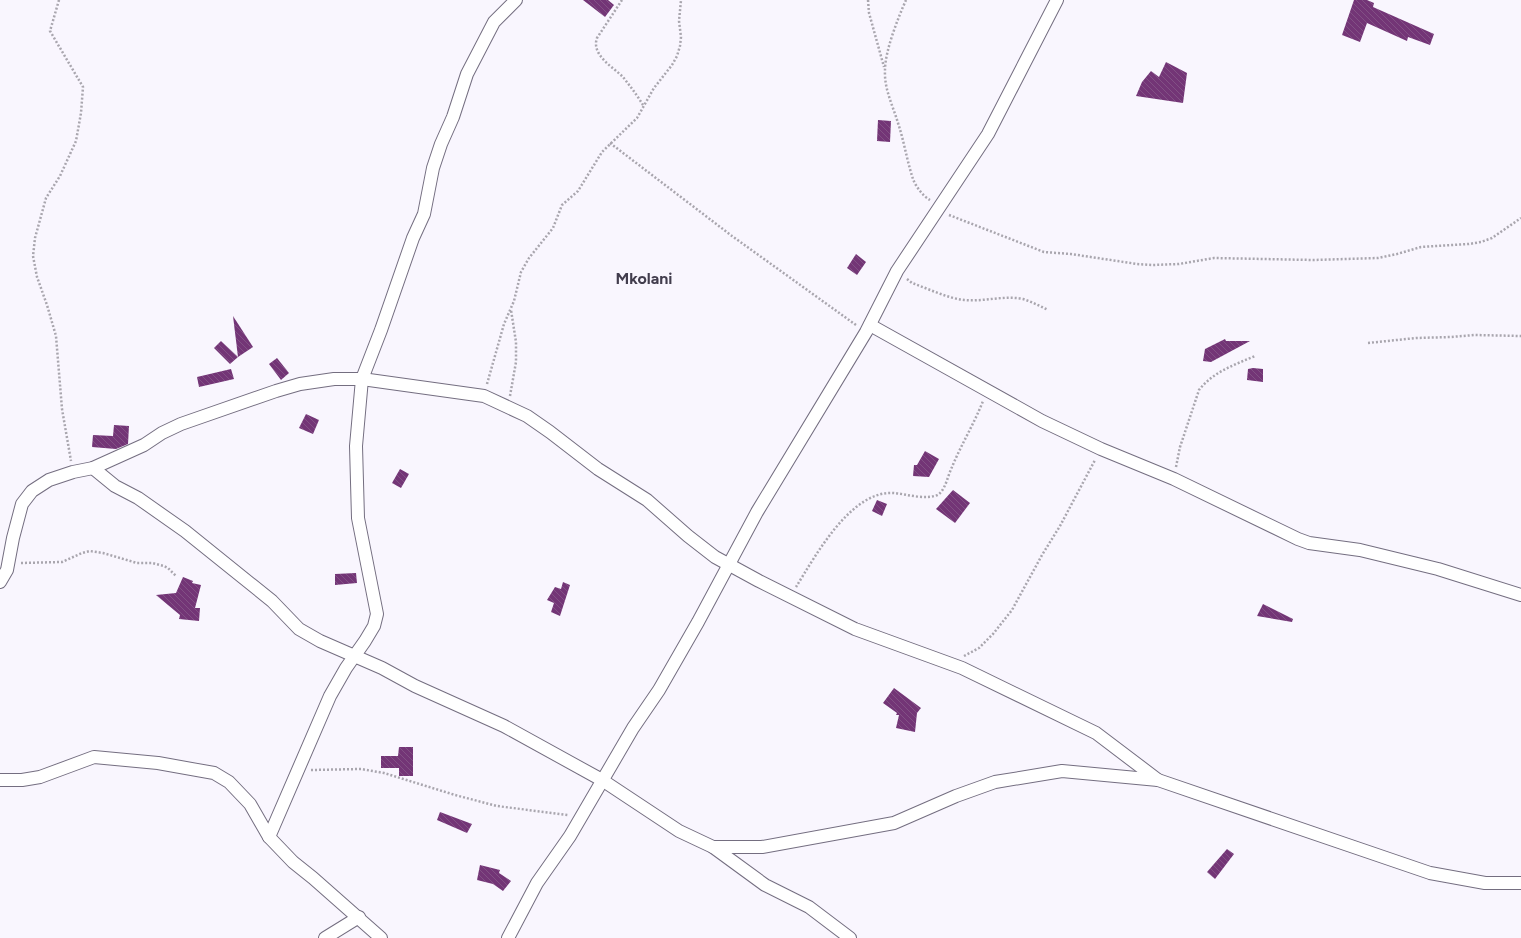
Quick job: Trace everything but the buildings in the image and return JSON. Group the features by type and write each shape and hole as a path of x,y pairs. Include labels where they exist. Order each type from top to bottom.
{"street":[{"path":"269,837 330,696 353,655 365,641 374,626 377,614 358,518 356,446 362,379 392,300 413,238 424,214 433,168 441,144 453,117 467,74 494,22 516,0"},
{"path":"508,938 537,883 582,817 633,728 659,690 698,622 757,512 868,328 897,271 988,134 1057,0"},
{"path":"868,328 1042,421 1101,449 1174,479 1298,540 1309,543 1360,550 1438,569 1521,595"},
{"path":"0,582 7,570 13,538 22,504 32,491 49,480 73,472 93,468 144,445 162,433 181,424 276,391 300,384 334,379 362,379 484,396 509,407 550,432 598,468 647,500 688,536 715,557 759,581 855,629 962,668 1096,733 1158,780"},
{"path":"93,468 115,486 138,498 185,531 272,601 300,629 320,641 504,726 602,780 679,831 713,847 765,885 809,907 850,938"},
{"path":"0,780 22,780 40,777 94,757 158,763 214,773 229,782 250,804 269,837 293,862 381,938"},
{"path":"713,847 762,847 894,823 956,796 995,782 1062,771 1158,780 1430,873 1485,883 1521,883"},
{"path":"325,938 358,917"}],"path":[{"path":"59,0 54,12 50,31 83,87 81,113 76,141 60,176 46,198 35,238 33,256 37,277 47,304 56,336 62,409 73,472"},
{"path":"622,0 597,38 597,49 600,55 622,76 643,105"},
{"path":"484,396 504,324 511,309 521,272 526,263 553,228 562,205 578,192 593,166 610,143 637,118 643,105 677,56 680,46 679,21 681,0"},
{"path":"868,0 869,13 891,104 898,122 914,180 926,197 956,219 993,231 1020,244 1044,252 1071,254 1152,265 1179,264 1214,258 1313,260 1378,258 1426,246 1481,242 1492,238 1521,218"},
{"path":"884,70 897,21 906,0"},
{"path":"610,143 732,236 848,320 868,328"},
{"path":"897,271 912,283 963,300 978,301 1003,298 1021,299 1034,303 1048,310"},
{"path":"509,407 516,362 516,342 511,309"},
{"path":"1368,343 1416,338 1474,335 1521,336"},
{"path":"1174,479 1180,447 1199,390 1205,383 1216,375 1255,356"},
{"path":"790,596 818,551 840,521 865,502 883,492 932,497 940,493 987,391"},
{"path":"950,663 979,648 993,634 1012,610 1042,555 1060,526 1073,499 1101,449"},
{"path":"8,562 41,564 62,562 82,553 103,553 137,563 158,565 168,568 176,576"},
{"path":"299,770 361,769 384,772 455,795 497,806 582,817"}],"district":[{"name":"Mkolani","path":"644,278"}]}
